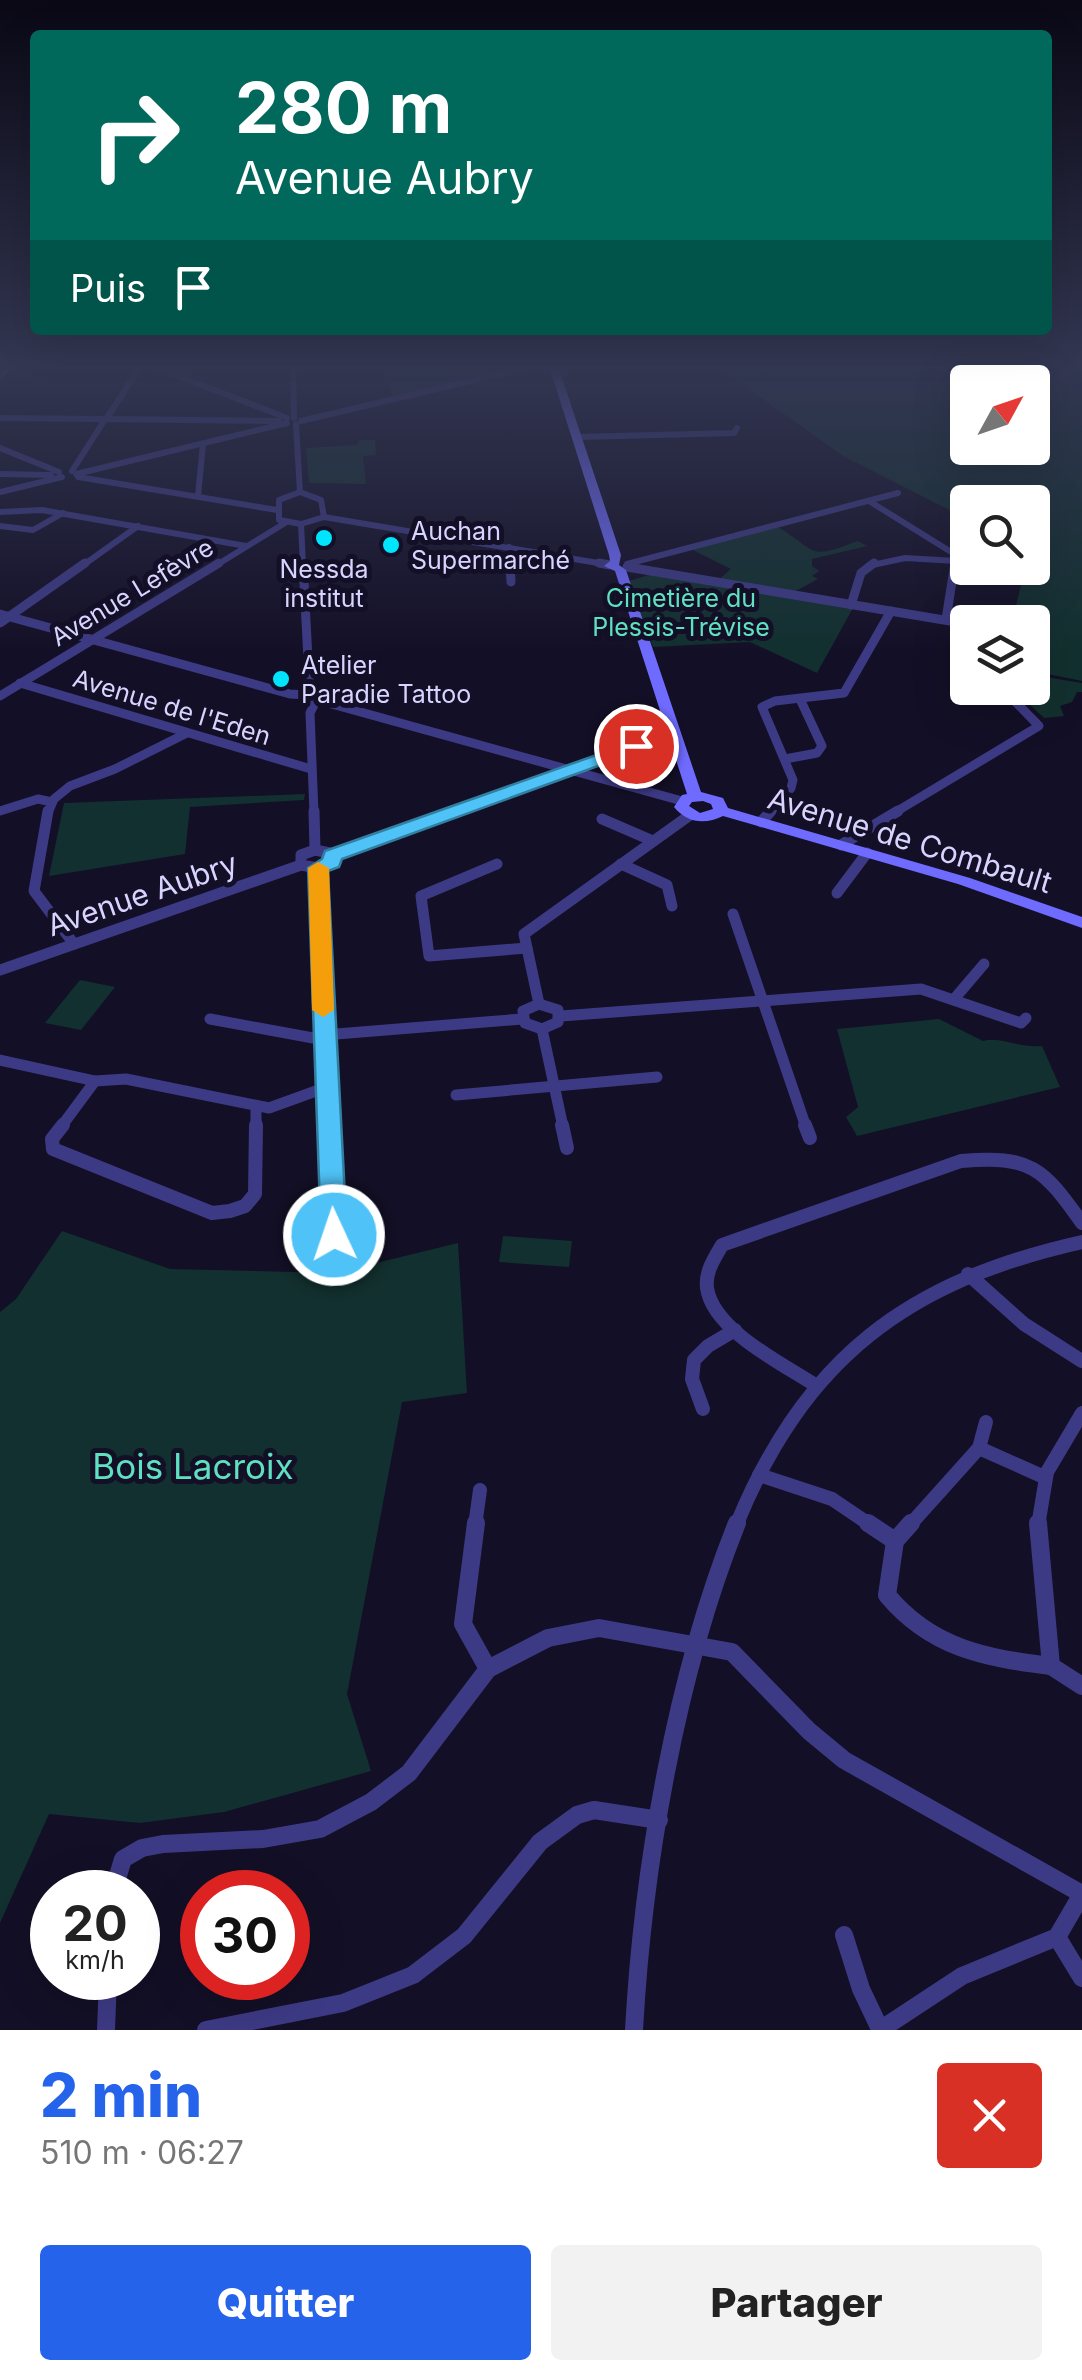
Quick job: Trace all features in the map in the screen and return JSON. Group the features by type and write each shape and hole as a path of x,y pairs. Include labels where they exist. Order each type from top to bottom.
{"street":[{"path":"35,464 60,475"},
{"path":"74,473 80,464"},
{"path":"0,492 116,464"},
{"path":"198,496 202,464"},
{"path":"297,464 300,492"},
{"path":"584,464 620,565 689,804"},
{"path":"74,473 278,510"},
{"path":"0,474 60,475"},
{"path":"324,518 322,500 300,492 286,495 278,502 279,520 285,523 301,524 324,518 950,621"},
{"path":"620,565 898,493"},
{"path":"869,501 950,547"},
{"path":"0,512 63,513 246,546"},
{"path":"0,526 34,530 63,513"},
{"name":"Avenue Lefèvre","path":"0,696 285,523"},
{"path":"301,524 315,850"},
{"path":"0,624 138,526"},
{"path":"508,548 511,582"},
{"path":"851,604 862,571 868,566 911,558 950,561"},
{"path":"946,620 952,585"},
{"path":"760,822 792,788 785,758 762,707 775,701 844,694 891,612"},
{"path":"0,614 689,804"},
{"name":"Avenue de l'Eden","path":"20,683 312,769"},
{"path":"785,758 817,753 822,746 800,700"},
{"path":"841,846 1039,726 1038,720 1021,705"},
{"path":"74,944 34,891 52,802 70,786 115,770 187,733"},
{"path":"332,856 332,862 318,868 301,865 302,856 315,850 332,856 636,746"},
{"path":"0,811 30,800 52,802"},
{"path":"540,1004 524,934 653,841 689,804"},
{"name":"Avenue de Combault","path":"689,804 710,817 721,811 760,822 978,886 1082,923"},
{"path":"602,819 653,841"},
{"path":"837,893 867,853"},
{"path":"497,864 421,896 429,956 527,948"},
{"path":"621,864 667,884 672,906"},
{"name":"Avenue Aubry","path":"0,970 301,865"},
{"path":"318,868 334,1235"},
{"path":"732,914 810,1138"},
{"path":"955,998 984,964"},
{"path":"561,1016 921,989 1021,1023 1026,1018"},
{"path":"522,1019 523,1011 540,1004 558,1010 561,1016"},
{"path":"542,1029 558,1022 561,1016"},
{"path":"210,1020 324,1038 522,1019 542,1029"},
{"path":"542,1029 567,1148"},
{"path":"1,1061 96,1081 126,1079 269,1108 327,1086"},
{"path":"456,1096 657,1077"},
{"path":"96,1081 52,1139 52,1148 212,1213 245,1206 254,1194 256,1107"},
{"path":"815,1385 736,1330 710,1304 704,1290 710,1260 722,1245 962,1161 1020,1159 1043,1168 1082,1223"},
{"path":"634,2030 659,1820 697,1644 709,1599 759,1475 781,1433 815,1385 885,1321 968,1274 1009,1259 1082,1242"},
{"path":"968,1274 1024,1324 1082,1360"},
{"path":"703,1410 689,1378 691,1360 704,1347 736,1330"},
{"path":"1051,1666 1040,1570 1040,1504 1044,1477 1082,1414"},
{"path":"986,1422 980,1448 895,1541 887,1595 912,1624 993,1658 1051,1666 1082,1686"},
{"path":"980,1448 1044,1477"},
{"path":"759,1475 832,1499 895,1541"},
{"path":"480,1490 463,1624 488,1669"},
{"path":"118,1870 131,1853 163,1844 263,1838 320,1829 371,1802 408,1773 488,1669 548,1638 599,1628 734,1654 844,1760 1082,1894 1056,1937 962,1976 880,2029 861,1989 844,1935"},
{"path":"206,2030 343,2003 413,1975 464,1936 540,1842 577,1815 594,1810 659,1820"},
{"path":"1056,1937 1082,1978"},
{"path":"106,2030 107,2000"}],"green space":[{"path":"307,464 364,464 366,484 309,483"},
{"path":"858,464 1082,464 1082,681 1050,674 1050,605 1016,605 1021,585 1050,585 1050,485 950,485 950,510"},
{"path":"778,527 815,551 858,541 867,546 812,559 812,566 819,571 812,576 818,579 792,593 717,581 731,569 691,549"},
{"name":"Cimetière du Plessis-Trévise","path":"652,574 853,608 817,673 750,642 653,647 629,581"},
{"path":"1050,678 1082,683 1082,692 1077,692 1072,702 1060,706 1064,716 1044,718 1030,705 1050,705"},
{"path":"305,794 304,800 190,807 185,854 49,876 64,803"},
{"path":"80,980 115,987 81,1030 45,1023"},
{"path":"939,1019 983,1041 1042,1046 1060,1087 857,1136 846,1117 858,1107 837,1029"},
{"name":"Bois Lacroix","path":"62,1231 170,1269 335,1273 458,1243 467,1393 402,1402 347,1694 371,1771 224,1812 140,1823 49,1814 0,1923 0,1312 16,1299"},
{"path":"503,1236 572,1241 569,1267 499,1262"}],"slow traffic":[{"path":"318,868 323,1010"}],"place":[{"name":"Nessda institut","path":"324,538"},
{"name":"Auchan Supermarché","path":"391,545"},
{"name":"Atelier Paradie Tattoo","path":"281,679"}],"route":[{"path":"334,1235 318,868 332,862 332,856 636,746"}]}
